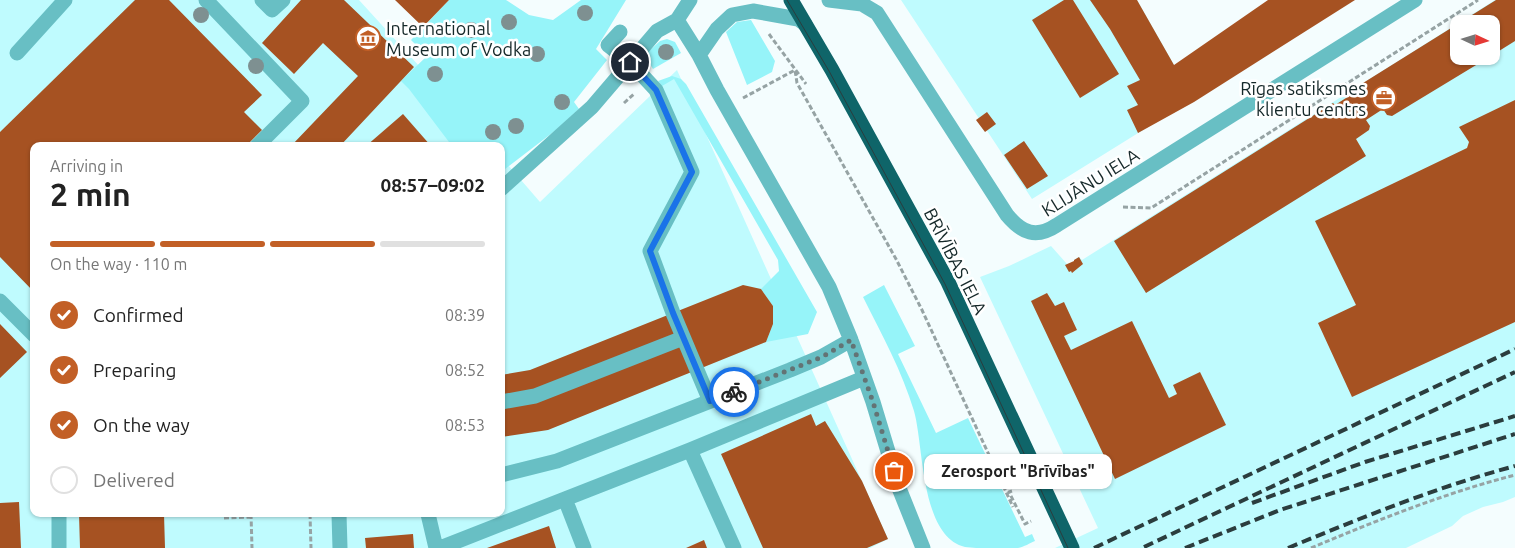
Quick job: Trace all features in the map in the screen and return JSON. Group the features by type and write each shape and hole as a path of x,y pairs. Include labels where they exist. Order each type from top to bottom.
{"highway":[{"name":"BRĪVĪBAS IELA","path":"791,0 832,70 948,282 1072,548"}],"street":[{"path":"17,53 65,0"},
{"path":"206,0 302,101 261,142"},
{"path":"262,0 272,10 282,0"},
{"path":"505,185 592,107 657,31 677,20 690,0"},
{"name":"KLIJĀNU IELA","path":"829,0 862,2 877,13 1007,215 1016,227 1027,232 1039,233 1050,230 1058,225 1394,5 1414,0"},
{"path":"699,55 717,29 732,15 753,10 798,19 805,24"},
{"path":"677,20 699,55 830,287 851,340 900,488 923,548"},
{"path":"620,32 608,45 630,62 656,90 692,172 650,251 683,338 710,401"},
{"path":"0,301 30,332"},
{"path":"505,401 535,396 683,338"},
{"path":"505,474 557,461 822,357 851,340"},
{"path":"429,517 438,548 690,450 864,378"},
{"path":"690,450 734,548"},
{"path":"565,499 584,548"},
{"path":"59,517 59,548"},
{"path":"339,517 340,548"}],"path":[{"path":"1120,207 1151,208 1478,0"},
{"path":"753,10 806,84"},
{"path":"726,105 795,70"},
{"path":"795,70 797,83 896,259 922,310 1013,507"},
{"path":"1311,548 1388,516 1456,492 1515,475"},
{"path":"1012,491 1010,492 1025,524 1031,521"},
{"path":"224,518 233,517"},
{"path":"251,517 252,548"},
{"path":"310,517 311,548"}],"shaded area":[{"path":"0,0 359,0 488,142 30,142 30,517 505,517 505,162 540,202 677,70 888,539 870,548 0,548"},
{"path":"449,0 506,0 529,15 553,20 581,0 626,0 596,49 607,60 574,102 579,109 556,130 505,169 505,142 449,142 401,81 427,56 411,40"},
{"path":"901,0 1137,0 1174,65 1168,68 1143,130 1032,199"},
{"path":"1495,0 1515,0 1515,497 1483,507 1463,516 1452,526 1406,548 1055,548 1098,528 980,277 1009,266 1051,246 1067,264 1074,262 1079,257 1082,260 1450,28 1450,65 1500,65 1500,15 1471,15"},
{"path":"751,20 775,61 772,72 747,85 726,32 737,22"},
{"path":"667,39 675,42 681,53 653,69 648,61 648,52 660,41"},
{"path":"672,76 681,79 686,84 817,312 808,334 766,342 773,324 773,306 761,289 779,271 778,260 674,79 662,86 658,81"},
{"path":"884,285 915,346 898,354 936,433 968,418 1025,537 1032,534 1035,541 1018,548 965,547 950,539 939,526 926,488 914,411 904,382 863,297"}],"building":[{"path":"135,0 169,0 262,95 244,112 262,130 250,142 30,142 30,288 0,257 0,132"},
{"path":"301,0 344,0 414,67 344,142 295,142 358,76 323,43 294,74 262,43"},
{"path":"395,0 449,0 423,27"},
{"path":"1064,0 1073,0 1119,74 1080,98 1032,20"},
{"path":"1090,0 1137,0 1174,65 1268,0 1355,0 1194,102 1138,133 1127,110 1138,105 1127,86 1140,80 1110,29"},
{"path":"1496,0 1515,0 1515,41 1500,50 1500,15 1472,15"},
{"path":"1450,29 1450,65 1476,65 1392,116 1387,115 1383,109 1366,120 1370,126 1369,130 1356,139 1366,156 1146,293 1114,241 1333,103 1335,105 1357,91 1355,88"},
{"path":"1515,100 1515,322 1352,397 1318,323 1356,305 1315,221 1467,148 1469,142 1459,127"},
{"path":"987,112 996,124 985,132 976,120"},
{"path":"403,114 428,142 371,142"},
{"path":"1024,141 1048,176 1027,189 1004,155"},
{"path":"1079,257 1083,264 1072,273 1071,271 1069,272 1065,265"},
{"path":"743,285 761,289 773,306 773,324 766,342 548,430 505,436 505,374 530,370"},
{"path":"1047,293 1055,306 1064,302 1077,330 1064,336 1071,350 1132,321 1169,398 1177,394 1173,385 1200,372 1226,425 1115,479 1031,301"},
{"path":"0,324 27,352 0,378"},
{"path":"811,414 816,426 825,421 862,481 888,539 867,548 763,548 721,454"},
{"path":"19,502 21,548 0,548 0,503"},
{"path":"79,517 164,517 165,548 80,548"},
{"path":"549,526 556,548 487,548"},
{"path":"413,534 414,548 366,548 365,538"},
{"path":"704,540 707,548 686,548"}],"tram line":[{"path":"787,0 829,71 945,284 1068,548"}],"railway":[{"path":"1094,548 1515,349"},
{"path":"1144,547 1515,372"},
{"path":"1252,503 1365,462 1515,416"},
{"path":"1185,548 1280,510 1515,434"},
{"path":"1288,548 1429,493 1515,466"}],"way so far":[{"path":"734,392 822,357 851,340 873,402 894,471"}],"place":[{"name":"International Museum of Vodka","path":"368,38"},
{"name":"Rīgas satiksmes klientu centrs","path":"1384,98"},
{"name":"Zerosport \"Brīvības\"","path":"894,471"}],"route":[{"path":"630,62 656,90 692,172 650,251 673,313 710,401 734,392"}]}
